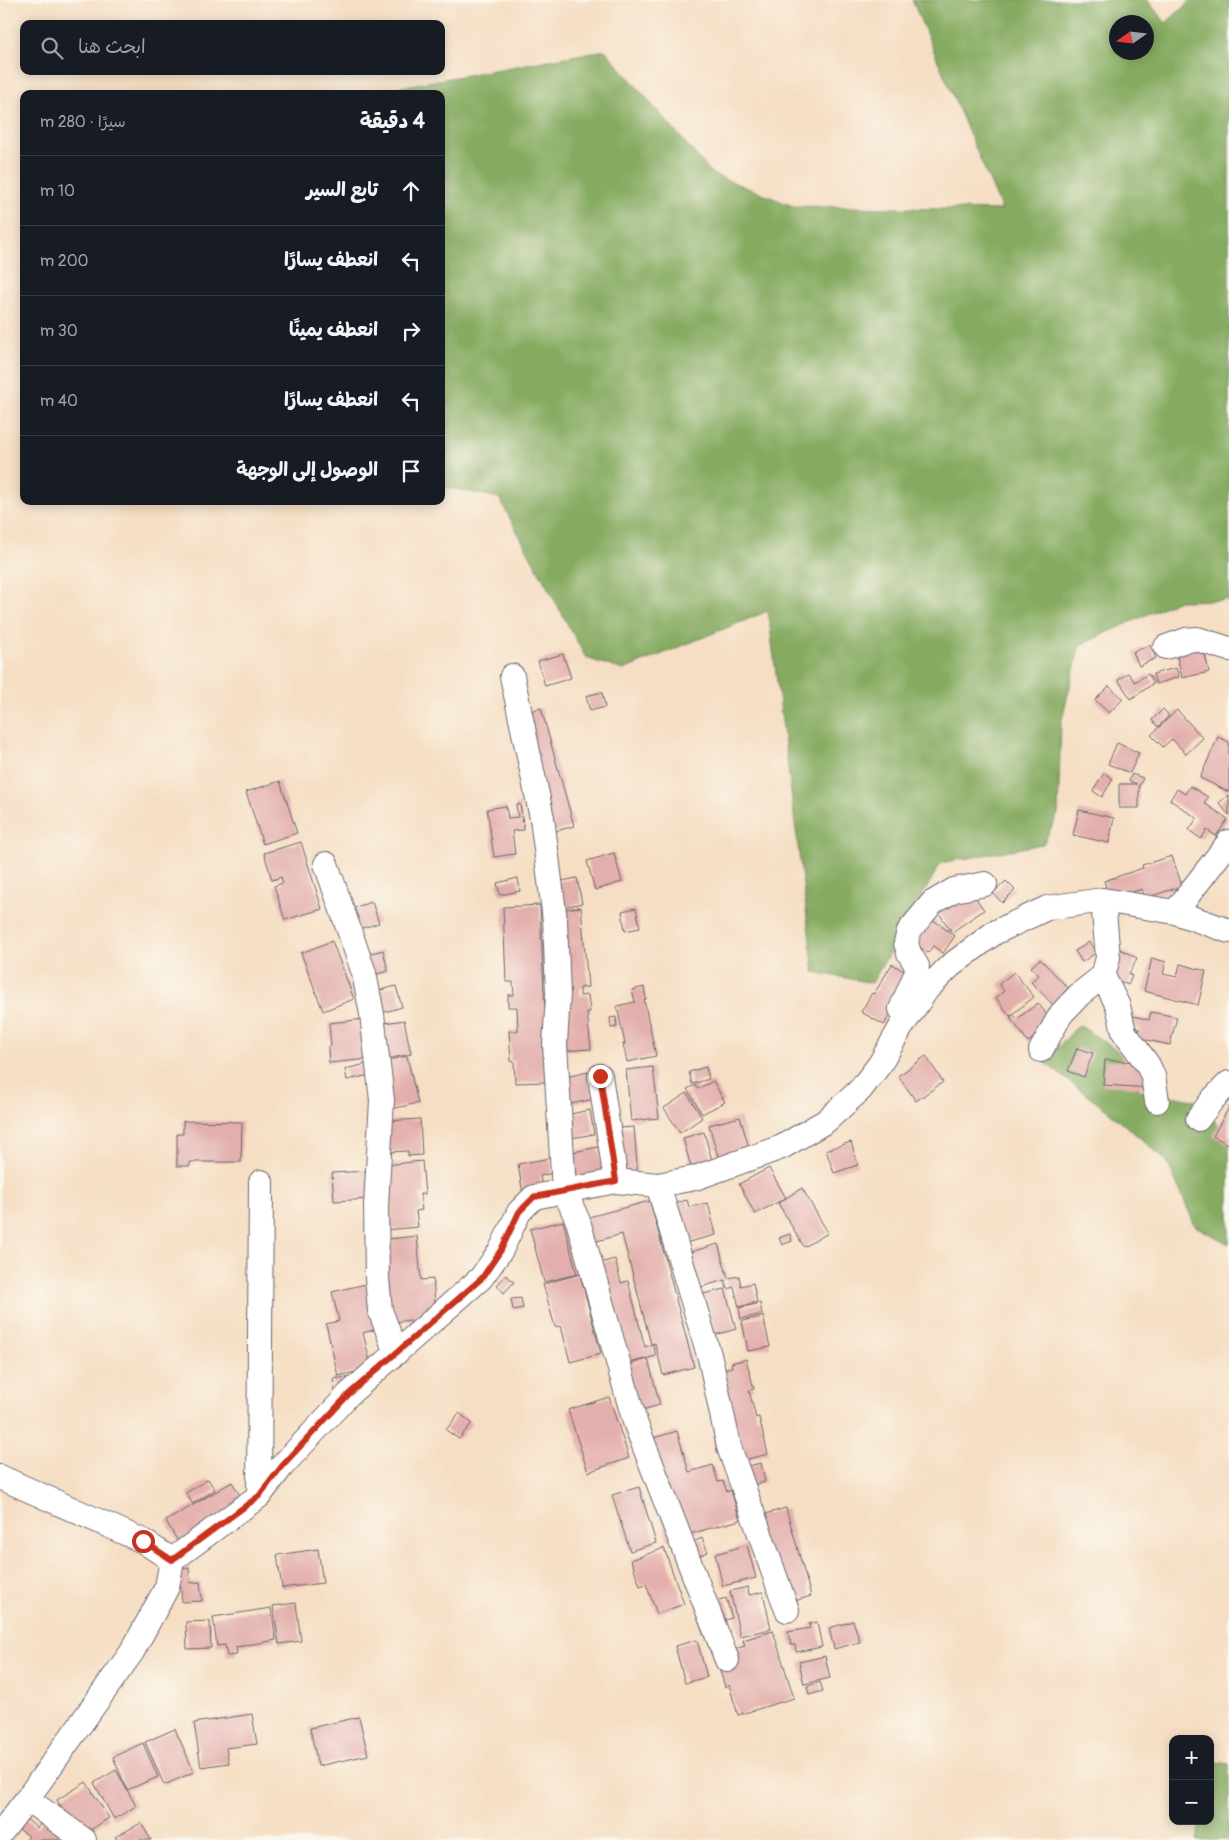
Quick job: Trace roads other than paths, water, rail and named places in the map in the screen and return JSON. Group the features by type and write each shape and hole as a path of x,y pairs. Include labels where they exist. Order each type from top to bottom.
{"street":[{"path":"1166,647 1197,638 1229,649"},
{"path":"512,676 542,818 555,920 558,994 555,1045 564,1190 578,1221 635,1422 727,1660"},
{"path":"1175,912 1229,842"},
{"path":"326,864 364,973 372,1014 382,1100 376,1206 376,1278 380,1310 396,1352"},
{"path":"900,1029 897,1022 899,1013 916,974 917,966 909,953 906,943 910,931 932,903 954,890 985,884"},
{"path":"1041,1050 1061,1014 1080,994 1103,976 1108,958 1103,900"},
{"path":"0,1834 132,1652 167,1587 172,1560 259,1496 282,1466 349,1394 482,1278 501,1250 519,1212 534,1197 564,1190 594,1187 616,1181 658,1185 695,1178 782,1147 826,1121 860,1090 880,1064 900,1029 927,989 950,966 994,933 1047,908 1103,900 1175,912 1229,931"},
{"path":"1103,976 1118,1006 1124,1032 1148,1064 1153,1076 1157,1101"},
{"path":"600,1076 616,1181"},
{"path":"1198,1119 1213,1099 1229,1083"},
{"path":"259,1496 261,1182"},
{"path":"658,1185 710,1358 729,1447 787,1610"},
{"path":"0,1477 143,1541 172,1560"},
{"path":"27,1799 84,1840"}]}
